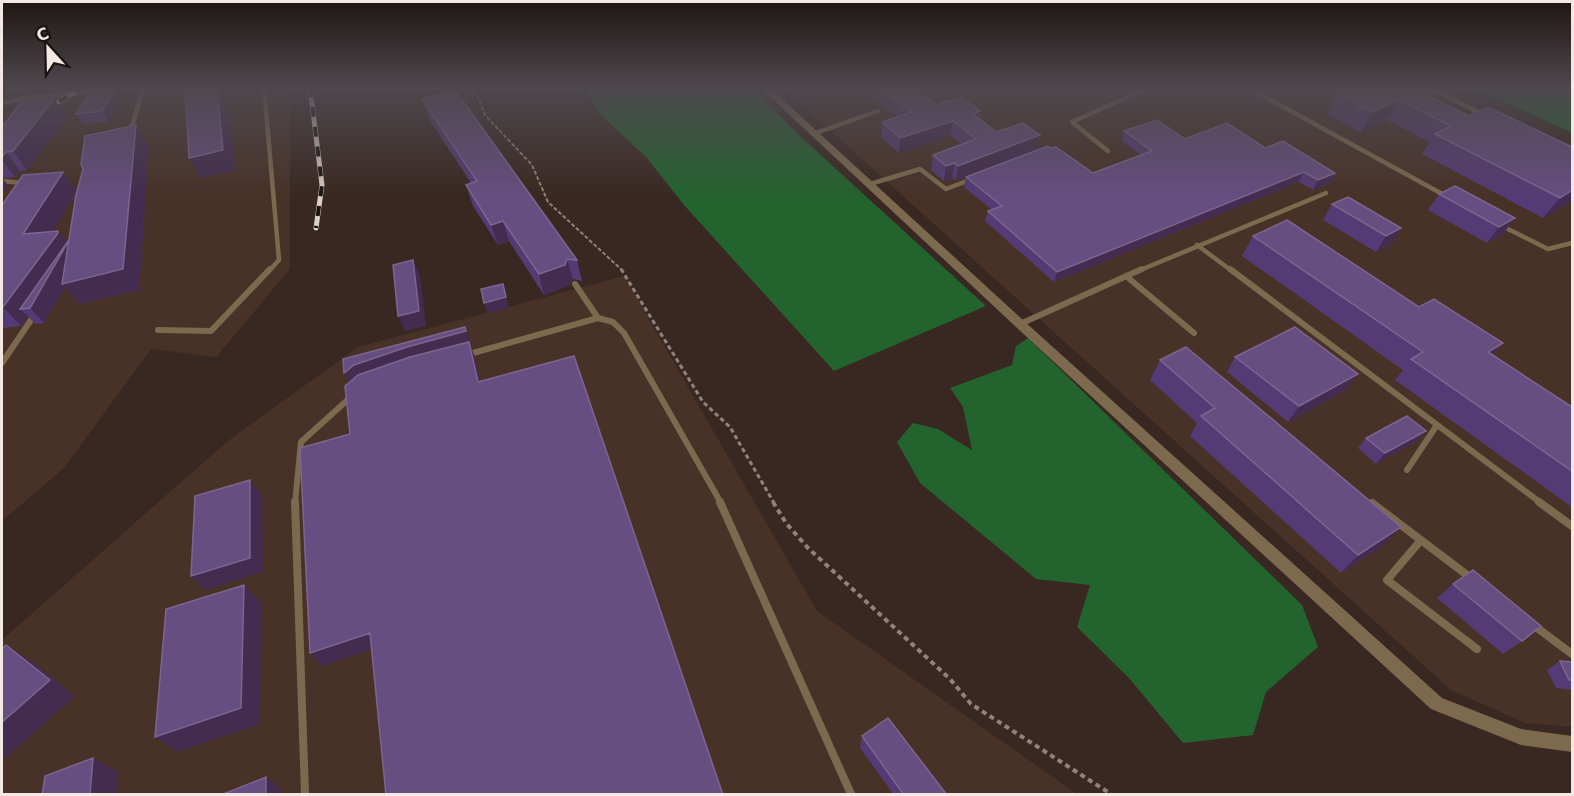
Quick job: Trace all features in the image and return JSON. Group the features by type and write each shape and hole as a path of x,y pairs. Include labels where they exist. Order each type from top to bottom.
{"street":[{"path":"803,124 1437,704 1521,737 1572,744"}],"lane":[{"path":"128,142 133,124"},
{"path":"158,330 212,332 279,260 267,124"},
{"path":"813,134 841,124"},
{"path":"1075,124 1108,152"},
{"path":"1315,124 1453,199"},
{"path":"870,184 920,169 946,189 977,177"},
{"path":"2,181 36,184"},
{"path":"1020,324 1126,276 1326,193"},
{"path":"1494,222 1548,249 1572,243"},
{"path":"1197,246 1572,526"},
{"path":"1126,276 1194,333"},
{"path":"575,284 598,318"},
{"path":"2,363 38,310"},
{"path":"461,356 598,318 612,322 624,333 720,501 852,795"},
{"path":"306,795 296,545 296,490 301,442 358,391"},
{"path":"1407,470 1437,425"},
{"path":"1365,498 1479,584"},
{"path":"1421,540 1387,580 1477,649"},
{"path":"1527,620 1572,654"}],"path":[{"path":"494,124 532,165 548,202 623,272 703,402 730,427 786,523 808,548 950,679 971,704 1111,795"}],"shaded area":[{"path":"2,124 290,124 290,269 216,357 151,349 64,468 2,521"},
{"path":"823,124 1485,124 1572,166 1572,727 1525,723 1451,690"},
{"path":"624,276 817,611 1077,794 2,794 2,640 229,440 358,347"}],"green space":[{"path":"611,124 788,124 986,306 834,371 684,205 647,158"},
{"path":"1553,124 1572,124 1572,133"},
{"path":"1028,338 1302,605 1318,647 1266,692 1253,735 1183,743 1129,678 1077,627 1090,585 1036,579 920,483 897,442 913,423 938,429 972,450 963,407 950,388 1012,365 1016,346"}],"building":[{"path":"4,124 34,124 13,151 6,152 2,157 2,127"},
{"path":"187,124 221,124 223,150 189,158"},
{"path":"439,124 480,124 577,260 567,259 565,265 539,274 503,221 491,225 466,185 477,181"},
{"path":"884,124 943,124 900,138"},
{"path":"957,124 986,124 996,132 1025,124 1040,135 958,166 955,163 946,166 933,155 976,139"},
{"path":"1145,124 1163,124 1185,139 1229,124 1265,148 1283,141 1335,173 1318,180 1304,172 1057,272 988,211 1002,206 966,177 1048,146 1056,147 1093,173 1152,151 1124,131"},
{"path":"1447,124 1524,124 1572,147 1572,190 1560,198 1435,134 1451,126"},
{"path":"136,125 123,269 62,284 76,195 83,169 81,164 85,136"},
{"path":"63,172 23,234 58,231 58,233 2,307 2,205 23,175"},
{"path":"1455,186 1515,218 1499,227 1439,194"},
{"path":"1348,197 1401,228 1386,236 1332,204"},
{"path":"1287,220 1419,307 1434,299 1503,343 1488,352 1572,407 1572,471 1411,359 1423,352 1253,236"},
{"path":"69,240 30,308 20,309"},
{"path":"413,260 419,311 398,316 393,265"},
{"path":"503,284 506,297 484,303 481,289"},
{"path":"465,327 466,331 407,347 354,365 344,373 343,359"},
{"path":"1295,327 1358,374 1299,406 1235,357"},
{"path":"469,342 478,382 574,356 723,795 386,795 370,633 310,653 300,448 350,434 345,386 358,375 410,357"},
{"path":"1186,347 1401,527 1358,555 1201,416 1215,408 1160,360"},
{"path":"1407,416 1426,431 1385,453 1366,438"},
{"path":"250,480 250,558 191,576 195,496"},
{"path":"1473,570 1541,626 1522,641 1453,584"},
{"path":"244,585 241,708 155,737 166,609"},
{"path":"6,645 50,680 2,722 2,649"},
{"path":"1560,661 1572,662 1572,680 1569,680"},
{"path":"888,718 947,795 904,795 862,736"},
{"path":"93,758 90,795 42,795 45,776"},
{"path":"266,777 266,795 221,795"}],"railway":[{"path":"315,124 322,185 316,228"}]}
